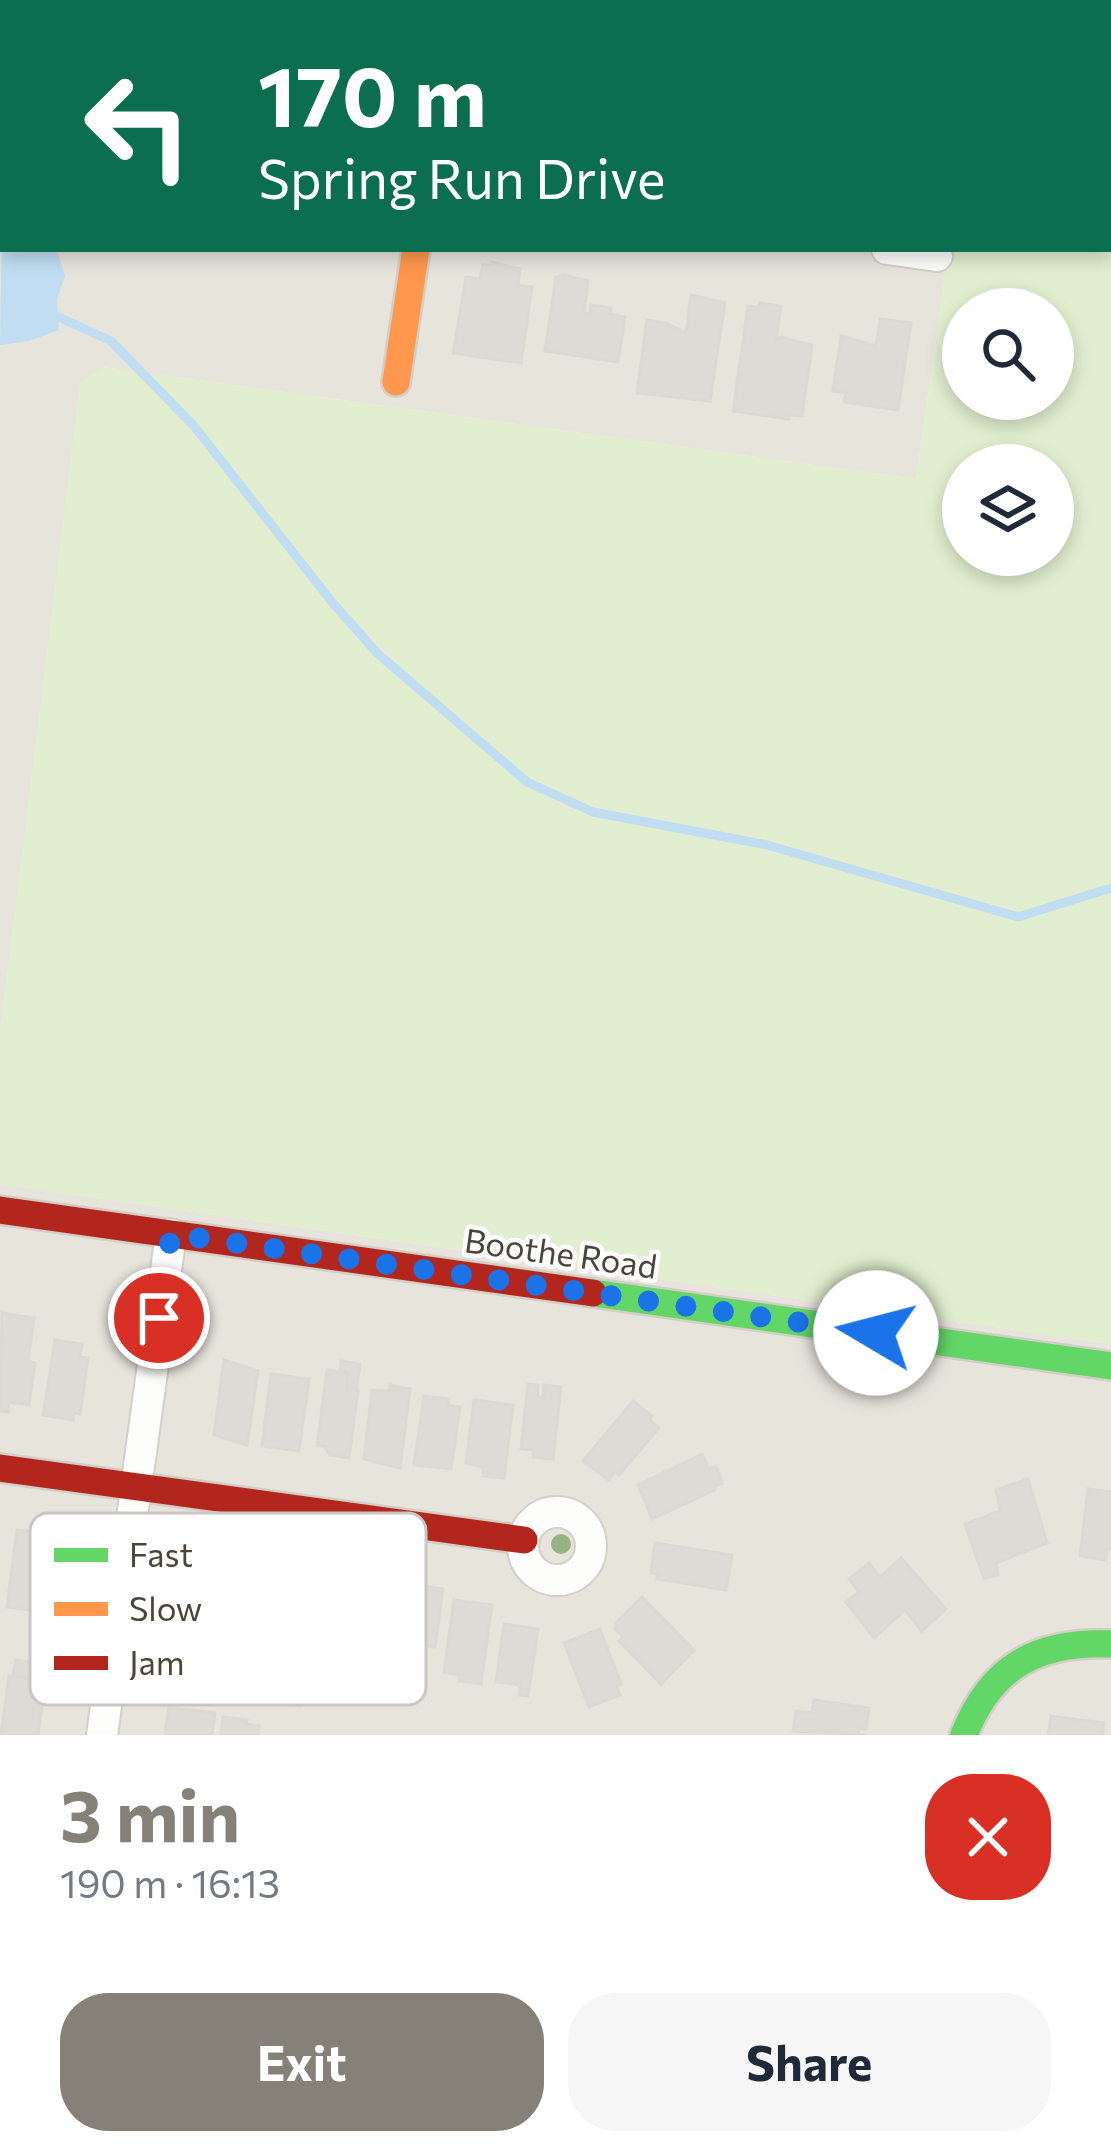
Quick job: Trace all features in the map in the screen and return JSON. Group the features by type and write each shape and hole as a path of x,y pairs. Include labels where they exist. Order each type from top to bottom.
{"street":[{"path":"396,382 416,252"},
{"path":"909,252 938,256"},
{"name":"Boothe Road","path":"0,1210 1111,1366"},
{"path":"132,1513 171,1234"},
{"path":"0,1468 326,1513"},
{"path":"426,1527 524,1540"},
{"path":"964,1735 984,1691 1007,1668 1036,1651 1069,1642 1111,1644"},
{"path":"103,1735 107,1705"}],"shaded area":[{"path":"0,252 949,252 916,479 103,367 81,382 0,1034"},
{"path":"0,1184 1111,1344 1111,1735 0,1735"}],"green space":[{"path":"949,252 1111,252 1111,1344 0,1184 0,1034 80,382 103,367 916,479 942,298 942,420 1074,420 1074,288 943,288"}],"water":[{"path":"2,252 58,252 65,276 57,300 59,330 0,345"}],"building":[{"path":"492,262 520,269 518,285 532,287 521,363 453,353 466,277 480,279 483,264 492,266"},
{"path":"556,277 588,281 584,313 590,314 591,305 611,308 611,314 625,317 618,362 545,351"},
{"path":"691,295 725,303 710,401 637,393 647,320 686,333"},
{"path":"760,303 781,306 776,340 781,337 812,345 802,416 790,415 789,419 733,411 748,306 759,307"},
{"path":"880,319 911,323 898,410 844,402 846,393 833,391 841,336 876,346"},
{"path":"2,1313 34,1318 29,1405 9,1402 8,1412 0,1411"},
{"path":"55,1340 82,1344 80,1357 88,1358 80,1414 74,1413 73,1420 43,1415"},
{"path":"224,1360 258,1371 247,1445 214,1435"},
{"path":"341,1361 360,1364 356,1391 346,1389 348,1373 340,1371"},
{"path":"327,1370 348,1373 346,1389 358,1390 349,1458 330,1455 324,1446 317,1446"},
{"path":"271,1374 309,1379 299,1451 262,1446"},
{"path":"528,1384 538,1385 537,1397 543,1398 544,1385 561,1387 553,1459 533,1457 533,1450 521,1449"},
{"path":"390,1385 410,1389 400,1468 364,1459 372,1390 389,1391"},
{"path":"424,1396 449,1399 448,1405 460,1407 451,1469 414,1465"},
{"path":"474,1400 513,1405 504,1478 483,1476 484,1468 466,1463"},
{"path":"633,1401 659,1428 619,1475 614,1472 609,1480 583,1461"},
{"path":"702,1454 709,1469 716,1466 722,1483 652,1519 638,1485"},
{"path":"1028,1479 1047,1543 996,1563 998,1575 984,1579 965,1524 1000,1511 996,1490"},
{"path":"1088,1489 1111,1492 1111,1549 1105,1560 1080,1556"},
{"path":"17,1530 30,1531 30,1610 7,1607"},
{"path":"655,1543 732,1555 726,1590 657,1579 658,1574 651,1573"},
{"path":"901,1558 946,1609 922,1631 905,1610 874,1638 846,1602 859,1592 849,1579 869,1563 880,1577"},
{"path":"426,1586 443,1589 435,1647 426,1646"},
{"path":"642,1597 694,1650 661,1684 619,1641 623,1636 615,1629"},
{"path":"454,1600 492,1605 481,1684 459,1681 460,1675 444,1672"},
{"path":"504,1624 538,1629 528,1696 519,1695 520,1685 496,1682"},
{"path":"600,1629 621,1684 616,1686 620,1695 589,1707 564,1643"},
{"path":"16,1660 30,1662 30,1685 29,1678 13,1676"},
{"path":"9,1676 29,1678 30,1705 42,1705 38,1735 1,1735"},
{"path":"814,1700 869,1708 866,1729 859,1728 858,1734 865,1735 793,1731 796,1711 812,1713"},
{"path":"169,1707 215,1713 212,1735 165,1735"},
{"path":"1051,1716 1104,1723 1102,1735 1048,1735"},
{"path":"223,1717 259,1726 258,1735 221,1735"}],"waterway":[{"path":"52,314 111,341 194,426 377,653 527,782 593,812 767,845 1018,917 1111,888"}],"traffic: fast":[{"path":"593,1293 1111,1366"},
{"path":"964,1735 988,1691 1020,1663 1061,1647 1111,1644"}],"traffic: slow":[{"path":"396,382 416,252"}],"traffic: jam":[{"path":"0,1210 593,1293"},
{"path":"0,1468 328,1513"},
{"path":"426,1527 524,1540"}],"route":[{"path":"159,1318 171,1234 876,1333"}]}
